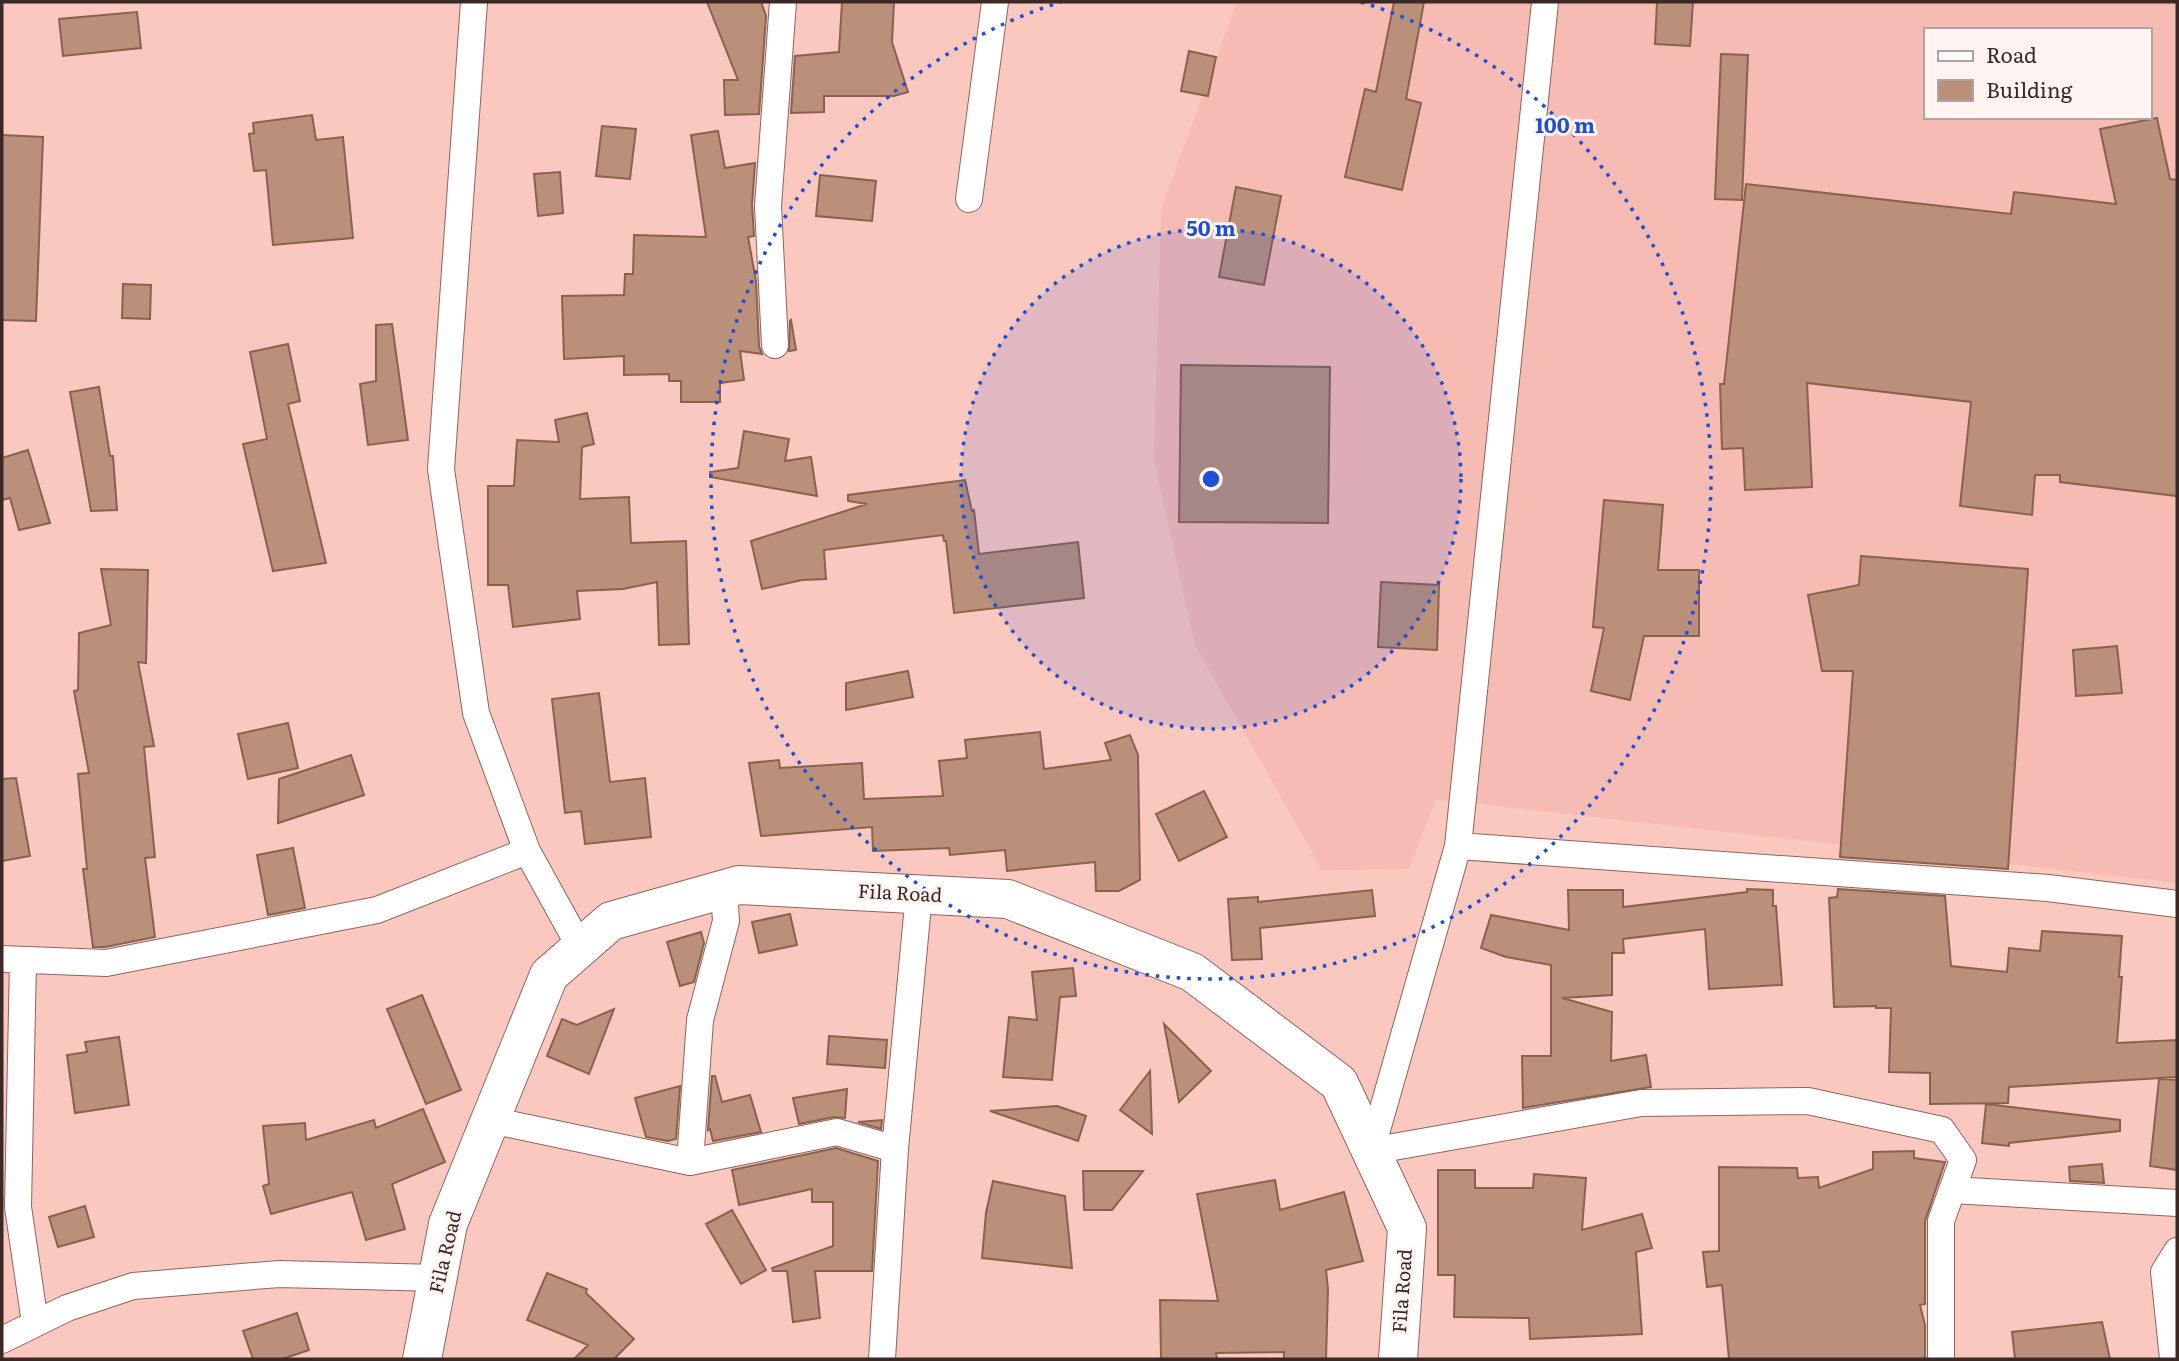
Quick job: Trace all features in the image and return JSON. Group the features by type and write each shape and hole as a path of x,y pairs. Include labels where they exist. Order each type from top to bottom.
{"street":[{"path":"474,2 441,469 475,713 527,851 580,947"},
{"path":"775,345 768,206 783,2"},
{"path":"970,199 995,2"},
{"path":"1545,2 1458,846 1371,1151 1641,1103 1808,1101 1942,1130 1963,1160 1941,1221 1941,1359"},
{"path":"1458,846 2048,888 2177,904"},
{"path":"35,1323 18,1207 13,960 106,963 377,910 527,851"},
{"name":"Fila Road","path":"422,1359 448,1224 550,975 611,920 739,885 1008,899 1192,972 1339,1083 1407,1228 1398,1359"},
{"path":"690,1162 700,1020 726,921 724,890"},
{"path":"882,1359 894,1149 919,894"},
{"path":"491,1120 690,1162 837,1132 894,1149"},
{"path":"1952,1190 2177,1203"},
{"path":"2173,1359 2164,1272 2177,1251"},
{"path":"2,1340 67,1308 133,1286 279,1274 438,1278"}],"shaded area":[{"path":"1237,2 2177,2 2177,883 1436,799 1409,869 1322,870 1195,645 1154,460 1161,209"}],"building":[{"path":"707,2 761,2 766,16 759,114 725,115 724,80 738,80"},
{"path":"842,2 894,2 892,42 908,92 894,96 824,96 824,112 791,113 795,56 839,52"},
{"path":"1394,2 1424,2 1406,99 1421,103 1402,190 1345,177 1365,89 1376,92"},
{"path":"1657,2 1693,2 1690,46 1655,44"},
{"path":"137,12 141,48 63,56 59,19"},
{"path":"1189,51 1216,57 1208,96 1181,91"},
{"path":"1721,54 1748,55 1742,200 1715,199"},
{"path":"312,115 316,140 343,137 353,238 273,245 266,170 254,171 249,134 254,133 253,123"},
{"path":"2157,118 2170,179 2177,180 2177,496 2060,482 2060,475 2035,475 2032,515 1960,506 1971,402 1807,383 1812,487 1745,490 1743,448 1722,449 1720,384 1724,384 1746,184 2011,214 2014,192 2116,204 2100,129"},
{"path":"602,126 636,129 630,179 596,176"},
{"path":"718,131 725,168 755,163 752,205 754,236 748,237 756,281 759,346 762,354 740,351 744,380 720,383 720,402 681,402 681,381 669,381 669,374 624,375 624,356 564,359 562,296 624,295 625,274 633,274 634,235 706,237 691,135"},
{"path":"2,135 43,137 36,321 2,320"},
{"path":"560,172 563,213 538,216 534,174"},
{"path":"820,175 876,181 872,221 816,216"},
{"path":"1236,187 1281,196 1264,285 1219,277"},
{"path":"123,284 151,285 150,319 122,318"},
{"path":"790,321 796,350 789,351"},
{"path":"392,324 408,440 368,445 360,384 376,381 376,325"},
{"path":"288,344 300,401 288,404 326,563 273,571 243,444 267,439 250,352"},
{"path":"1181,365 1330,367 1328,523 1179,522"},
{"path":"99,387 110,456 113,456 117,510 91,511 70,392"},
{"path":"587,413 594,444 582,447 580,499 629,497 631,543 686,541 689,644 659,645 657,582 623,589 577,591 580,619 513,627 508,585 488,585 488,486 514,486 517,440 559,442 555,420"},
{"path":"744,431 789,439 785,461 811,457 817,496 710,477 710,472 738,468"},
{"path":"28,450 50,523 19,530 10,498 2,500 2,458"},
{"path":"965,480 972,511 974,510 979,554 1078,542 1084,598 954,613 946,541 943,535 824,550 826,579 802,580 762,589 751,541 867,504 848,501 848,495"},
{"path":"1604,500 1663,505 1658,570 1699,570 1699,636 1644,636 1630,700 1591,691 1604,628 1593,627"},
{"path":"1861,556 2028,569 2008,869 1840,857 1853,671 1822,671 1808,595 1859,585"},
{"path":"101,569 148,570 146,663 138,662 154,746 144,747 155,857 145,858 155,937 93,947 83,869 87,869 78,774 89,773 74,691 78,690 79,633 111,625"},
{"path":"1381,582 1439,585 1437,650 1378,647"},
{"path":"2117,646 2122,693 2076,696 2073,650"},
{"path":"908,671 913,697 846,710 846,683"},
{"path":"599,693 610,782 645,778 651,837 585,844 581,811 565,813 552,699"},
{"path":"288,723 298,768 248,779 238,734"},
{"path":"1040,732 1044,769 1111,760 1105,743 1130,735 1138,755 1140,880 1119,891 1096,891 1095,862 1007,871 1005,850 950,855 949,848 873,851 872,827 761,836 749,763 779,760 780,768 862,763 864,799 943,796 939,761 967,758 965,740"},
{"path":"351,755 364,795 278,823 279,779"},
{"path":"16,778 30,856 2,861 2,779"},
{"path":"1204,791 1227,837 1179,861 1156,814"},
{"path":"293,848 305,908 268,915 257,855"},
{"path":"1747,889 1773,890 1782,985 1709,989 1705,929 1623,939 1624,953 1612,953 1612,995 1562,998 1612,1012 1611,1061 1646,1055 1651,1087 1523,1108 1522,1056 1551,1056 1551,965 1506,957 1481,948 1491,915 1569,930 1568,890 1623,890 1623,907 1747,892"},
{"path":"1838,889 1945,896 1951,966 2007,972 2009,948 2040,951 2042,931 2122,936 2117,1043 2177,1040 2177,1077 2009,1087 2008,1103 1930,1104 1930,1073 1889,1072 1891,1008 1834,1007 1829,898 1837,897"},
{"path":"1372,890 1375,916 1260,928 1262,959 1232,960 1228,899 1258,897 1258,902"},
{"path":"790,914 797,945 759,953 752,922"},
{"path":"701,932 704,943 694,982 680,986 667,942"},
{"path":"1073,968 1076,996 1060,997 1052,1080 1003,1077 1009,1017 1037,1020 1032,972"},
{"path":"422,995 461,1090 426,1104 387,1009"},
{"path":"614,1009 589,1074 547,1056 562,1019 577,1025"},
{"path":"1164,1024 1211,1071 1179,1102"},
{"path":"829,1036 887,1040 885,1068 827,1064"},
{"path":"119,1037 129,1105 75,1113 67,1055 87,1052 85,1042"},
{"path":"1150,1071 1152,1134 1120,1110"},
{"path":"712,1076 715,1076 722,1102 750,1095 761,1132 713,1141 710,1129 708,1130"},
{"path":"2159,1079 2177,1080 2177,1170 2150,1166"},
{"path":"680,1086 676,1139 668,1141 646,1137 635,1098"},
{"path":"847,1089 845,1118 834,1117 799,1124 793,1098"},
{"path":"1986,1104 2120,1120 2120,1131 2009,1143 2009,1146 1982,1143"},
{"path":"1057,1106 1086,1116 1078,1141 990,1111"},
{"path":"423,1109 445,1162 392,1184 405,1229 366,1240 352,1192 271,1214 263,1186 269,1184 263,1126 305,1123 306,1140 374,1120 376,1128"},
{"path":"882,1120 881,1129 858,1122"},
{"path":"836,1148 878,1161 872,1271 815,1271 820,1318 793,1322 787,1271 773,1271 772,1268 833,1246 833,1202 812,1202 812,1189 739,1205 732,1170"},
{"path":"1914,1151 1914,1158 1945,1162 1925,1221 1925,1304 1920,1305 1925,1325 1925,1359 1729,1359 1722,1285 1707,1287 1703,1252 1719,1251 1719,1167 1797,1168 1798,1178 1818,1177 1819,1188 1873,1169 1873,1152"},
{"path":"2102,1164 2104,1183 2070,1181 2069,1167"},
{"path":"1438,1170 1475,1170 1475,1188 1533,1188 1534,1174 1586,1178 1582,1230 1642,1214 1652,1248 1636,1252 1642,1334 1530,1339 1529,1318 1454,1317 1455,1275 1438,1275"},
{"path":"1083,1171 1143,1171 1112,1210 1084,1210"},
{"path":"1275,1180 1280,1210 1344,1192 1363,1261 1326,1270 1326,1359 1284,1359 1284,1352 1216,1353 1217,1359 1161,1359 1160,1300 1218,1301 1197,1194"},
{"path":"993,1181 1065,1196 1072,1268 982,1258 986,1213"},
{"path":"85,1206 94,1237 58,1247 49,1217"},
{"path":"732,1210 766,1270 741,1284 706,1224"},
{"path":"547,1273 587,1289 586,1293 634,1339 614,1359 574,1359 588,1345 527,1320"},
{"path":"297,1313 309,1350 282,1359 253,1359 243,1331"},
{"path":"2102,1322 2110,1359 2015,1359 2012,1332"}]}
